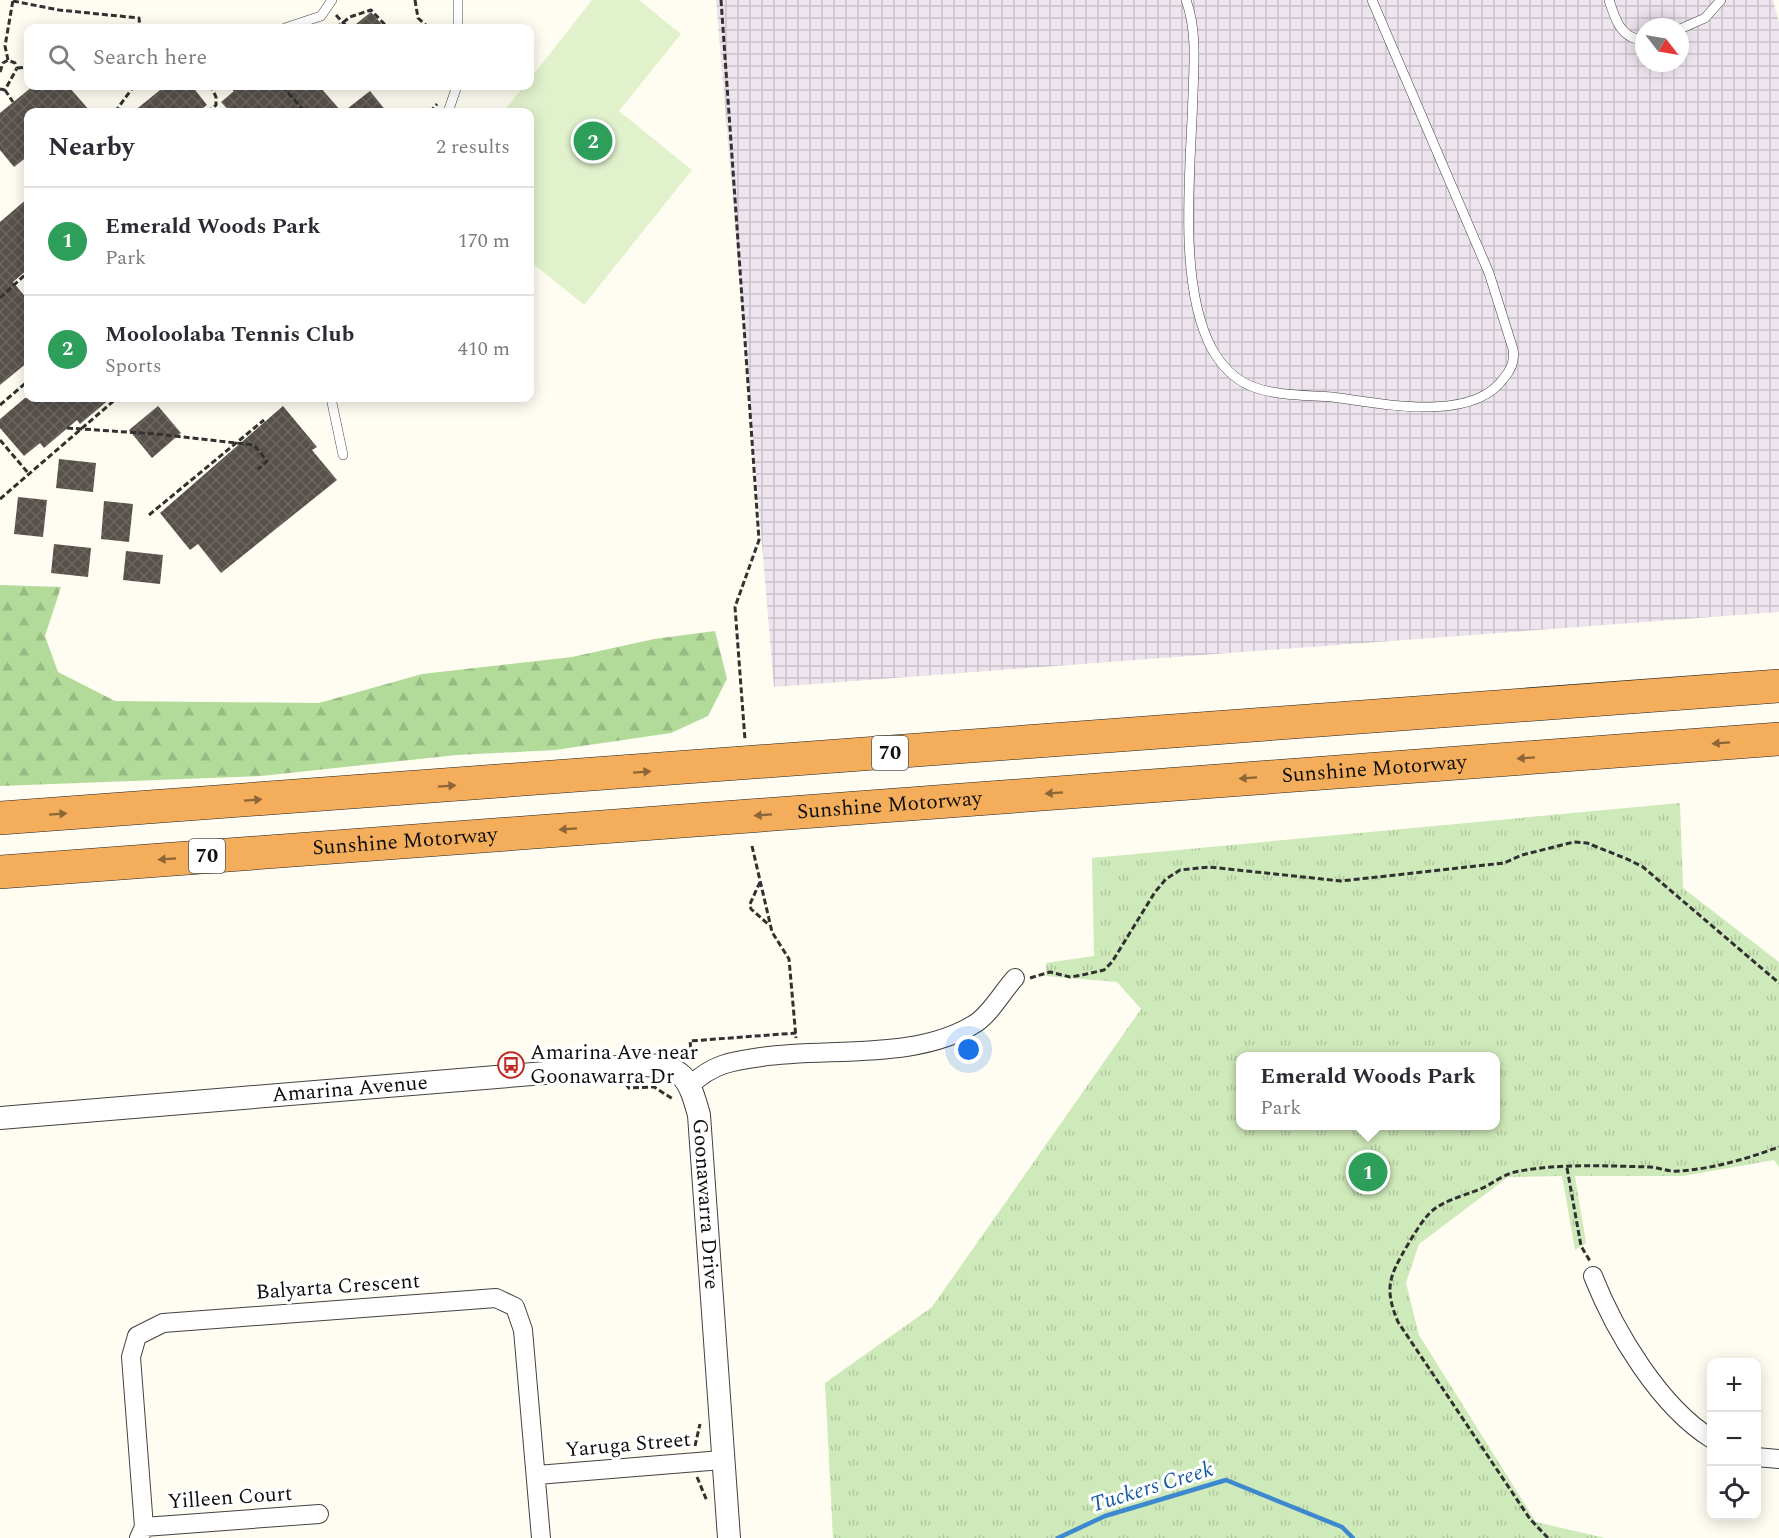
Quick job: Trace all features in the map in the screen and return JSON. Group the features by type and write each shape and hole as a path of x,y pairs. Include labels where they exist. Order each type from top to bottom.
{"highway":[{"name":"70","path":"0,818 1779,686"},
{"name":"Sunshine Motorway","path":"0,872 1779,739"}],"street":[{"path":"691,1085 703,1073 722,1063 796,1042 893,1049 938,1040 977,1022 1015,978"},
{"name":"Amarina Avenue","path":"0,1118 642,1065 669,1067 682,1074 691,1085"},
{"name":"Goonawarra Drive","path":"691,1085 699,1115 729,1538"},
{"path":"1593,1276 1614,1322 1664,1398 1682,1418 1707,1436"},
{"name":"Balyarta Crescent","path":"141,1533 131,1357 136,1336 163,1323 496,1298 515,1307 523,1330 541,1538"},
{"path":"1761,1457 1779,1459"},
{"name":"Yaruga Street","path":"537,1474 722,1460"},
{"name":"Yilleen Court","path":"141,1533 319,1514"}],"lane":[{"path":"297,24 321,16 332,0"},
{"path":"458,0 458,24"},
{"path":"1186,0 1195,47 1190,194 1192,267 1202,323 1220,361 1242,381 1270,391 1409,406 1441,406 1472,401 1489,394 1503,380 1513,361 1513,349 1489,273 1372,0"},
{"path":"1609,0 1620,28 1630,37 1635,38"},
{"path":"1689,25 1705,18 1721,0"},
{"path":"449,108 456,90"},
{"path":"332,402 343,455"}],"path":[{"path":"415,0 418,18 425,24"},
{"path":"721,0 759,540 735,608 745,745"},
{"path":"17,68 15,63 8,60 5,53 13,1 59,10 139,18 140,24"},
{"path":"341,24 371,10 384,24"},
{"path":"333,11 343,22"},
{"path":"0,57 5,53"},
{"path":"0,72 3,63 8,60"},
{"path":"13,102 2,89 17,68 24,67"},
{"path":"118,108 131,90"},
{"path":"212,108 216,105 213,90"},
{"path":"286,90 301,108"},
{"path":"0,298 24,277"},
{"path":"0,405 24,384"},
{"path":"0,500 112,402"},
{"path":"149,515 264,420"},
{"path":"67,428 156,434 254,445 267,461 258,469"},
{"path":"0,440 29,474"},
{"path":"1015,978 1034,978 1050,972 1076,976 1104,969 1112,962 1155,892 1166,879 1180,870 1209,867 1341,881 1504,863 1531,852 1575,842 1610,851 1643,867 1779,983"},
{"path":"688,1055 690,1041 796,1042 789,959 777,942 771,927 752,846"},
{"path":"761,881 750,904 751,909 771,927"},
{"path":"614,1068 629,1088 646,1087 661,1090 673,1098 678,1107"},
{"path":"1548,1538 1530,1520 1407,1337 1392,1307 1388,1291 1393,1270 1420,1224 1440,1203 1479,1189 1513,1172 1567,1168 1659,1168 1674,1172 1736,1162 1777,1147 1779,1154"},
{"path":"1567,1168 1581,1246 1588,1254 1593,1276"},
{"path":"695,1448 702,1416"},
{"path":"697,1478 708,1510"}],"shaded area":[{"path":"716,0 1773,0 1779,23 1779,612 774,687"}],"green space":[{"path":"592,0 639,0 681,34 619,111 692,170 584,305 534,264 534,108 506,108 521,90 534,90 534,74"},
{"path":"0,585 61,587 45,636 58,672 115,701 319,703 422,674 572,657 654,639 715,631 727,679 708,716 671,733 555,750 457,755 261,776 0,786"},
{"path":"1680,803 1683,888 1779,962 1779,1167 1774,1160 1683,1176 1575,1176 1586,1243 1575,1250 1562,1176 1508,1177 1419,1244 1406,1283 1419,1335 1536,1522 1605,1538 833,1538 825,1383 932,1307 1141,1009 1117,982 1046,976 1046,963 1094,956 1092,858"}],"building":[{"path":"371,12 382,24 356,24"},
{"path":"28,90 72,90 87,108 24,108 24,159 14,167 0,150 0,113"},
{"path":"160,90 195,90 207,105 203,108 138,108"},
{"path":"235,90 323,90 338,108 226,108 221,102"},
{"path":"370,91 384,108 348,108"},
{"path":"24,201 24,272 13,282 24,295 24,365 0,385 0,222"},
{"path":"24,399 24,402 106,402 80,424 77,420 44,448 40,443 24,456 0,428 0,419"},
{"path":"158,406 181,433 152,458 129,430"},
{"path":"283,406 317,447 312,450 337,480 221,573 198,544 190,550 160,513"},
{"path":"59,459 96,463 93,492 56,488"},
{"path":"18,497 47,500 43,537 14,534"},
{"path":"104,501 133,504 129,542 101,539"},
{"path":"54,544 91,548 88,577 51,573"},
{"path":"126,551 163,555 160,584 123,580"}],"waterway":[{"name":"Tuckers Creek","path":"1058,1538 1105,1516 1226,1480 1342,1527 1353,1538"}],"place":[{"name":"Mooloolaba Tennis Club","path":"593,141"},
{"name":"Amarina Ave near Goonawarra Dr","path":"511,1065"},
{"name":"Emerald Woods Park","path":"1368,1172"}]}
